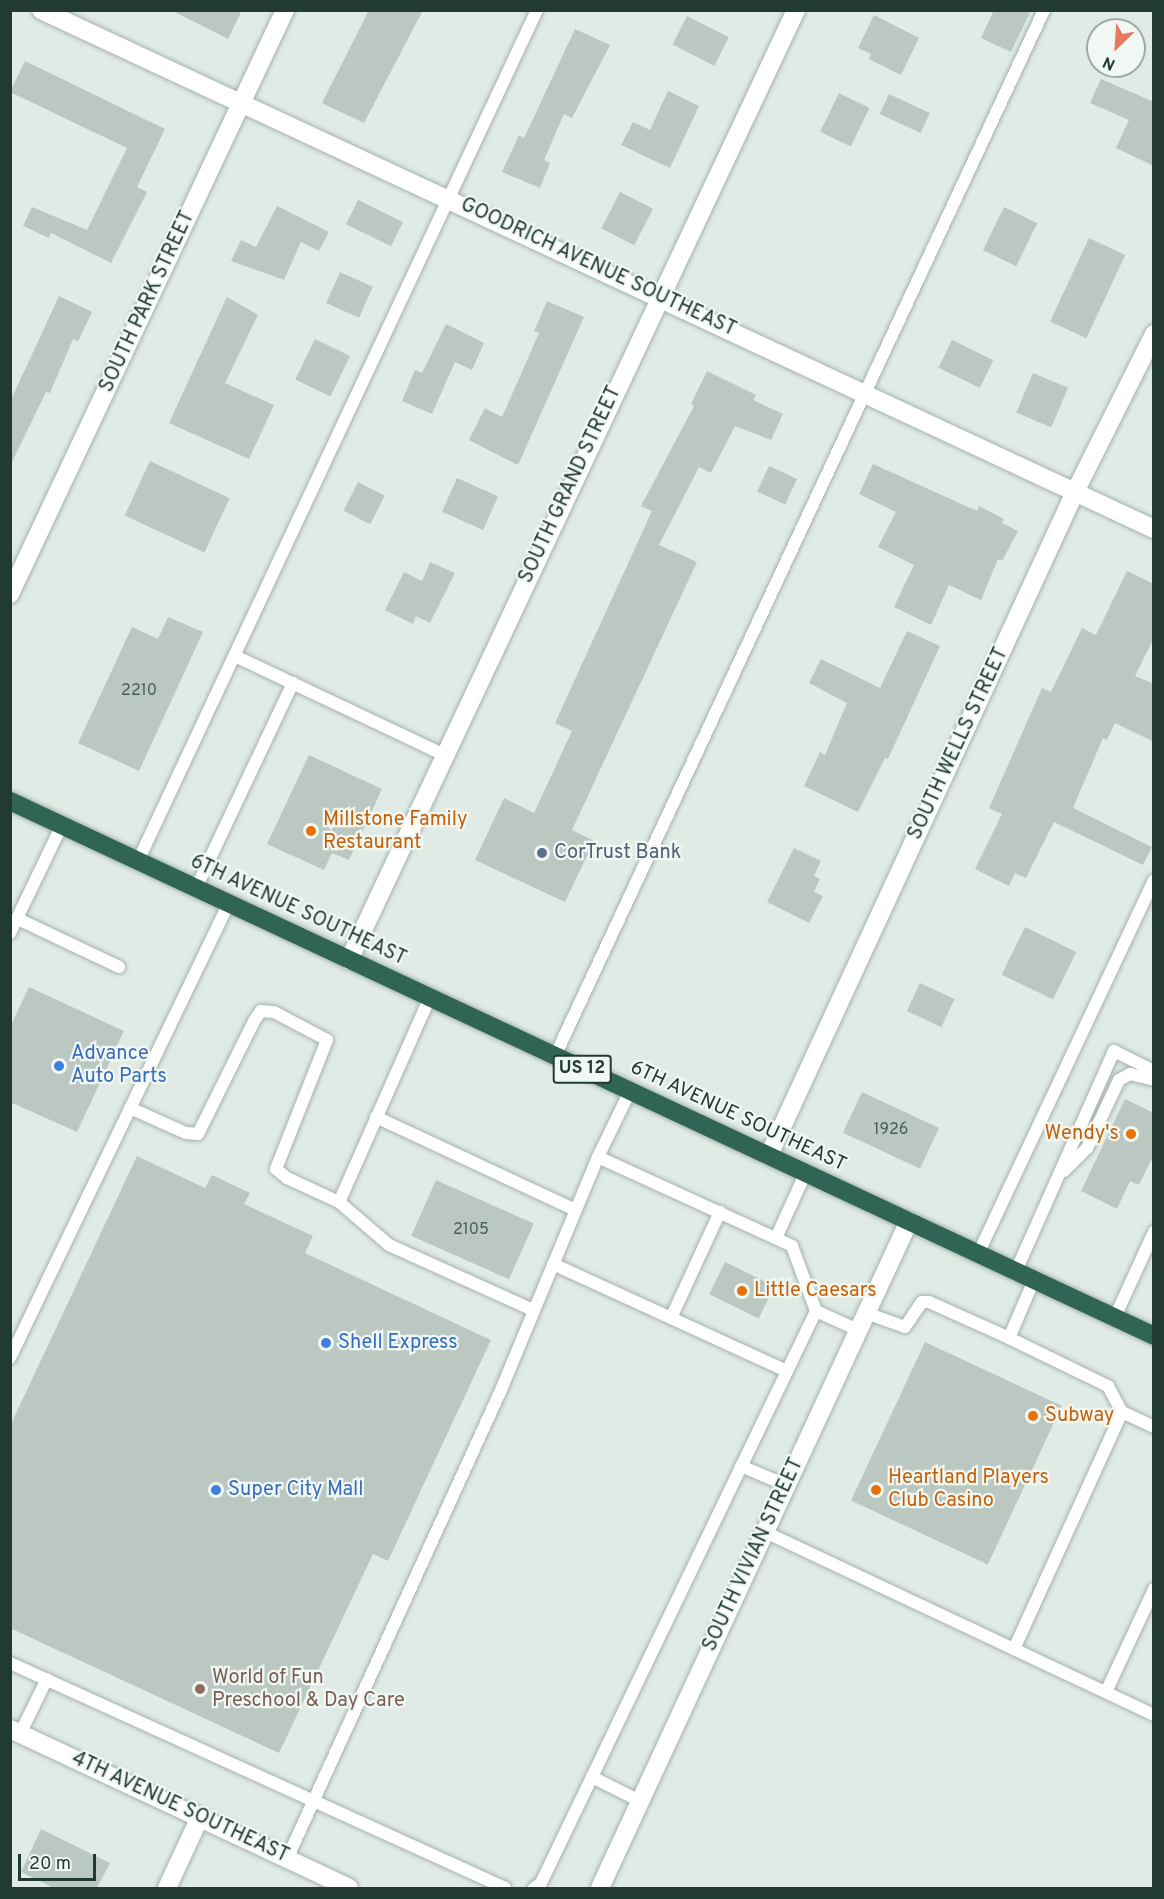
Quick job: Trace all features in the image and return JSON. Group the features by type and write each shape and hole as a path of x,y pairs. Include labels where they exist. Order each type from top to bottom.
{"highway":[{"name":"6TH AVENUE SOUTHEAST","path":"10,801 1154,1336"}],"street":[{"name":"GOODRICH AVENUE SOUTHEAST","path":"41,10 449,198 1154,529"},
{"name":"SOUTH PARK STREET","path":"10,594 285,10"},
{"name":"SOUTH GRAND STREET","path":"349,960 796,10"},
{"name":"SOUTH WELLS STREET","path":"769,1155 1075,492 1154,334"},
{"name":"SOUTH VIVIAN STREET","path":"600,1888 909,1221"},
{"name":"4TH AVENUE SOUTHEAST","path":"15,1731 349,1888"},
{"path":"167,1888 200,1817"}],"lane":[{"path":"138,861 537,10"},
{"path":"555,1056 1044,10"},
{"path":"235,656 444,755"},
{"path":"196,888 293,683"},
{"path":"10,933 62,825"},
{"path":"978,1254 1154,880"},
{"path":"10,1358 229,903"},
{"path":"18,918 119,967"},
{"path":"339,1202 430,997"},
{"path":"130,1108 186,1133 198,1134 261,1011 283,1016 327,1040 276,1168 287,1178 339,1202 389,1245 533,1310"},
{"path":"1016,1272 1114,1051 1154,1071"},
{"path":"1058,1178 1087,1148 1119,1080 1130,1074 1154,1080"},
{"path":"287,1859 501,1390 575,1210 630,1091"},
{"path":"376,1117 575,1210"},
{"path":"598,1157 792,1246 816,1311 858,1330"},
{"path":"776,1238 806,1173"},
{"path":"671,1318 720,1212"},
{"path":"1115,1317 1154,1232"},
{"path":"553,1264 787,1371"},
{"path":"1009,1338 1034,1280"},
{"path":"866,1313 905,1327 922,1302 929,1302 1108,1386 1122,1412 1154,1427"},
{"path":"534,1888 541,1883 816,1311"},
{"path":"1014,1649 1122,1412"},
{"path":"741,1466 786,1485"},
{"path":"765,1532 1154,1715"},
{"path":"1106,1692 1154,1589"},
{"path":"10,1663 505,1888"},
{"path":"15,1731 47,1679"},
{"path":"592,1777 640,1801"}],"building":[{"path":"171,10 242,10 228,39"},
{"path":"369,10 423,10 364,123 322,103"},
{"path":"994,10 1031,10 1011,52 981,38"},
{"path":"874,15 919,38 901,75 869,59 871,54 858,48"},
{"path":"687,16 729,37 714,66 672,45"},
{"path":"575,29 610,45 572,118 564,114 544,160 550,163 540,188 502,172 519,135 524,138"},
{"path":"25,61 165,129 137,187 147,192 111,263 51,233 49,238 23,226 32,207 87,230 127,148 10,92"},
{"path":"1101,79 1154,102 1154,166 1116,148 1129,120 1090,103"},
{"path":"668,91 699,106 670,168 621,145 633,122 650,130"},
{"path":"839,93 870,108 851,147 820,132"},
{"path":"889,94 930,113 920,133 880,114"},
{"path":"620,192 653,209 634,245 601,229"},
{"path":"358,200 403,222 391,246 346,224"},
{"path":"277,206 329,232 319,251 301,242 284,280 231,261 241,240 256,247"},
{"path":"1004,207 1037,223 1016,266 983,250"},
{"path":"1089,238 1125,255 1086,338 1050,321"},
{"path":"340,272 373,287 359,318 326,303"},
{"path":"59,296 92,312 78,341 73,339 50,393 46,392 10,466 10,402"},
{"path":"227,297 258,315 225,383 274,405 249,459 169,423"},
{"path":"547,301 584,317 518,465 469,440 485,408 502,417 539,333 534,331"},
{"path":"446,324 484,343 472,370 455,362 432,414 402,401 415,370 422,373"},
{"path":"315,339 350,356 330,397 295,379"},
{"path":"952,340 993,360 980,388 938,368"},
{"path":"707,371 756,395 753,400 783,414 771,440 735,426 711,473 699,467 659,545 697,562 572,830 594,841 565,902 475,860 504,798 534,813 572,731 555,723 652,511 641,506 694,406 691,404"},
{"path":"1033,373 1068,388 1051,427 1016,413"},
{"path":"150,461 230,498 204,553 125,515"},
{"path":"873,464 977,511 979,506 1004,519 1002,523 1018,531 1002,561 998,559 981,600 949,585 931,625 894,607 914,565 878,547 896,512 859,494"},
{"path":"769,466 797,479 785,504 757,491"},
{"path":"457,478 498,496 483,530 442,512"},
{"path":"358,482 385,496 370,524 343,511"},
{"path":"430,562 455,573 430,623 416,616 413,624 385,610 404,572 422,581"},
{"path":"1127,571 1154,584 1154,638 1135,676 1154,684 1154,742 1115,723 1107,740 1103,738 1073,808 1152,847 1143,865 1054,822 1026,878 1015,873 1009,886 975,869 1002,814 989,808 1042,688 1051,692 1082,628 1096,635"},
{"path":"168,617 203,632 139,771 78,743 132,627 158,639"},
{"path":"907,631 940,646 888,759 885,758 858,812 804,786 820,752 825,755 847,703 809,683 821,659 880,688"},
{"path":"309,755 382,789 349,860 332,853 324,870 267,844"},
{"path":"794,848 821,861 814,876 820,879 814,892 823,896 809,923 767,902"},
{"path":"1025,927 1076,952 1053,1000 1002,975"},
{"path":"920,983 954,999 941,1027 907,1011"},
{"name":"Advance Auto Parts","path":"29,987 124,1031 77,1132 10,1102 10,1027"},
{"path":"862,1092 939,1128 920,1169 843,1133"},
{"name":"Wendy's","path":"1125,1099 1154,1113 1154,1154 1139,1185 1130,1181 1117,1209 1081,1191"},
{"name":"Super City Mall","path":"137,1156 205,1188 212,1175 250,1193 244,1204 313,1236 305,1253 491,1340 388,1561 373,1554 279,1753 10,1628 10,1426"},
{"path":"436,1180 534,1224 509,1279 411,1236"},
{"name":"Little Caesars","path":"725,1262 774,1286 759,1318 709,1294"},
{"path":"925,1342 1062,1406 988,1564 851,1501"},
{"path":"41,1829 110,1863 97,1888 54,1888 21,1872"}],"place":[{"name":"Millstone Family Restaurant","path":"311,831"},
{"name":"CorTrust Bank","path":"542,853"},
{"name":"Advance Auto Parts","path":"59,1066"},
{"name":"Wendy's","path":"1131,1134"},
{"name":"Little Caesars","path":"742,1291"},
{"name":"Shell Express","path":"326,1343"},
{"name":"Subway","path":"1033,1416"},
{"name":"Super City Mall","path":"216,1490"},
{"name":"Heartland Players Club Casino","path":"876,1490"},
{"name":"World of Fun Preschool & Day Care","path":"200,1689"}]}
